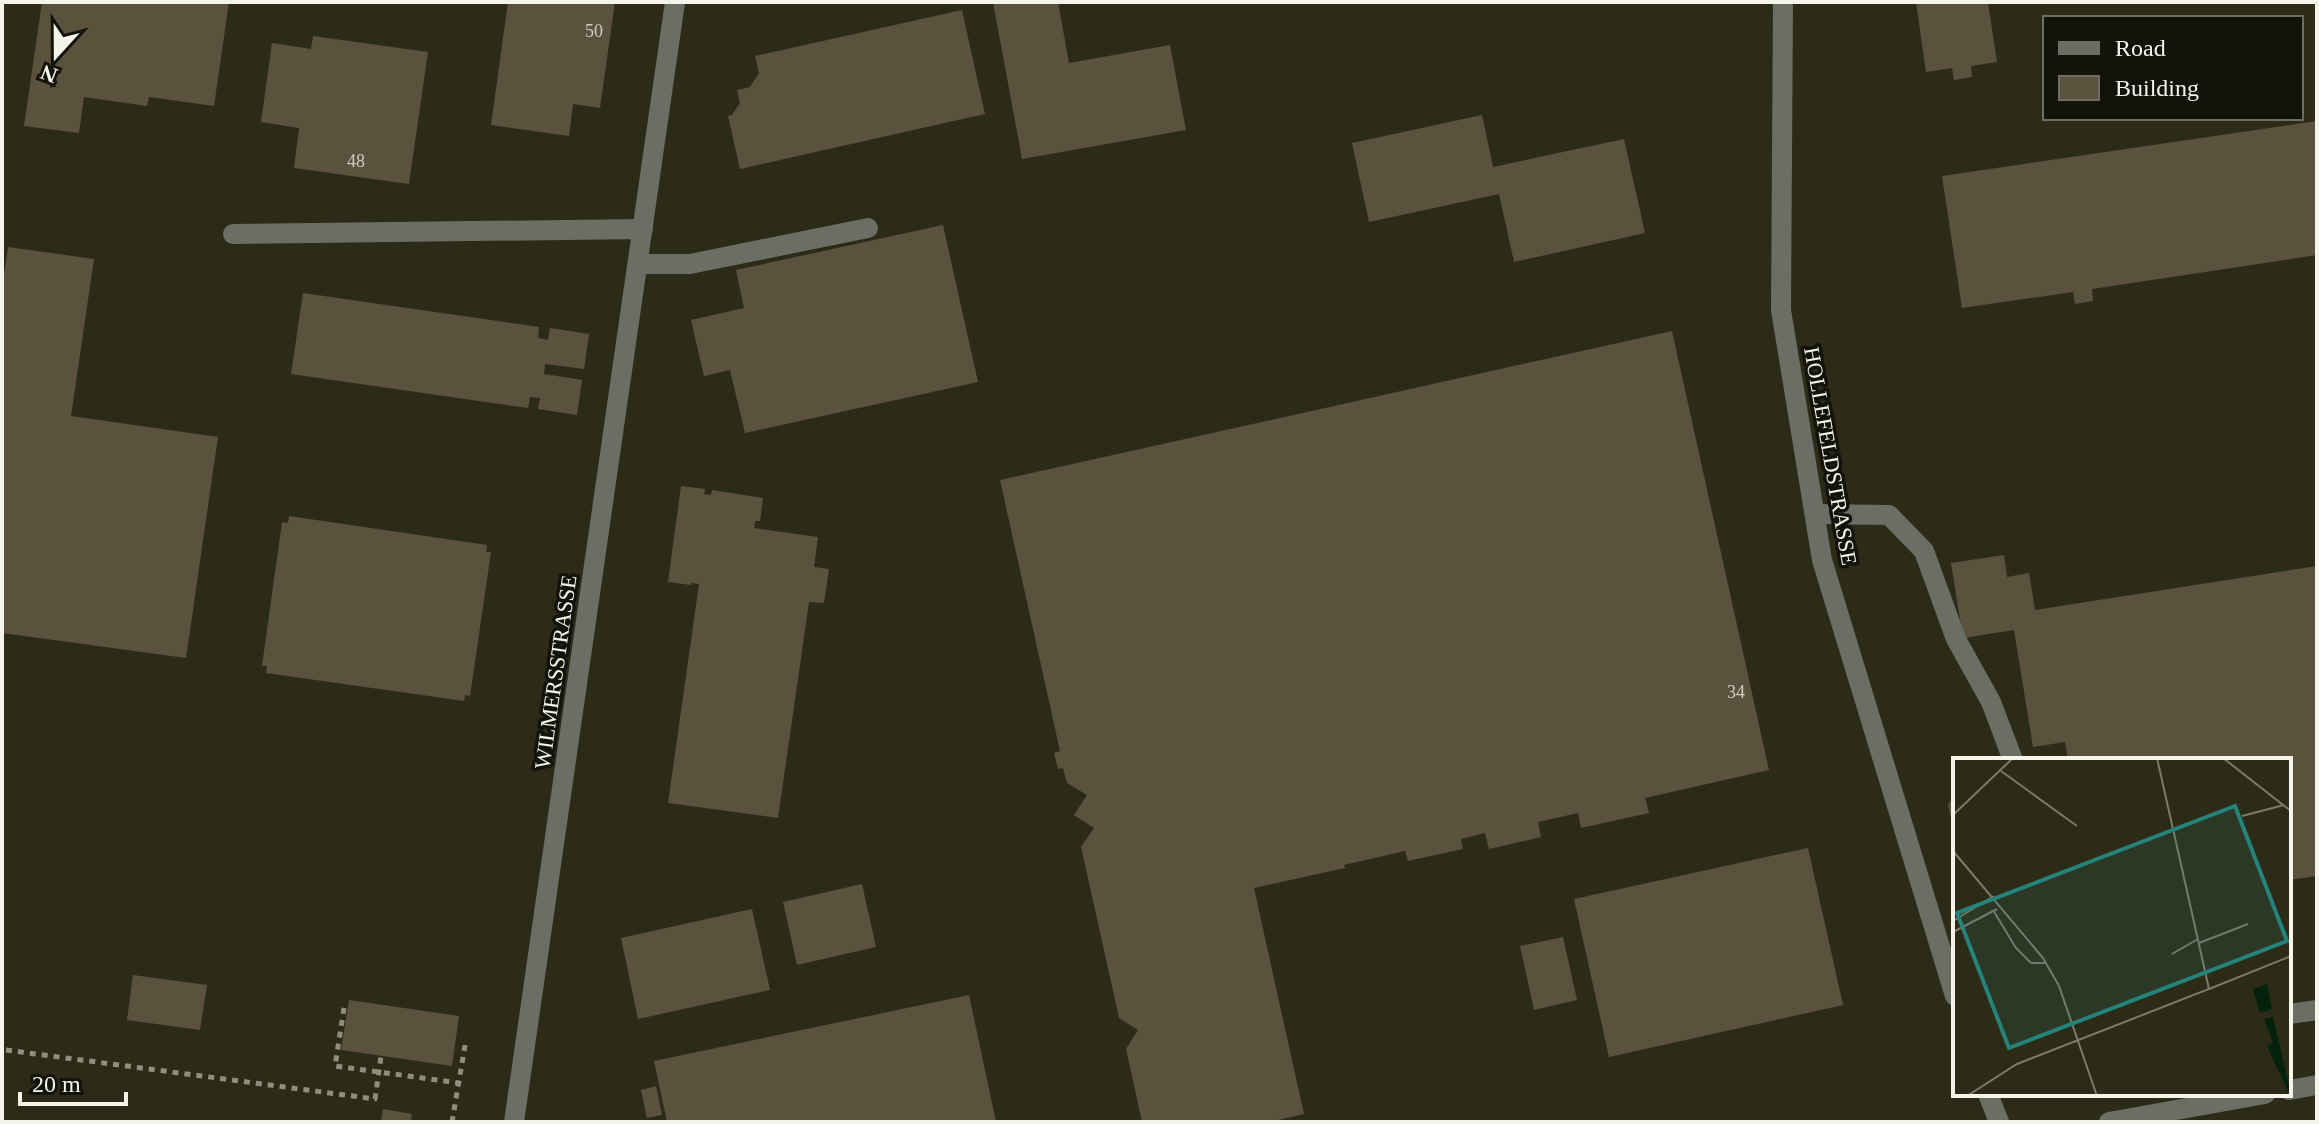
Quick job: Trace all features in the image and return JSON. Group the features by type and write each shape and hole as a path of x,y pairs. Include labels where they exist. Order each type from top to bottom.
{"street":[{"name":"WILMERSSTRASSE","path":"514,1122 675,2"},
{"name":"HOLLEFELDSTRASSE","path":"1783,2 1781,310 1822,560 1953,989"},
{"path":"638,264 690,264 868,228"},
{"path":"233,234 643,229"},
{"path":"1815,514 1889,515 1924,551 1956,639 1991,702 2012,758"},
{"path":"2291,1014 2317,1010"},
{"path":"2291,1090 2317,1085"},
{"path":"1989,1096 1999,1122"},
{"path":"2109,1122 2254,1096"}],"path":[{"path":"344,1008 335,1066 459,1083"},
{"path":"452,1122 466,1040"},
{"path":"6,1050 375,1099 381,1056"}],"building":[{"path":"42,2 229,2 214,106 149,97 147,106 84,97 79,133 24,126"},
{"path":"508,2 615,2 600,108 573,104 569,136 491,125"},
{"path":"993,2 1058,2 1069,63 1170,45 1186,130 1022,159"},
{"path":"1916,2 1988,2 1997,62 1971,66 1972,77 1954,80 1952,68 1926,72"},
{"path":"962,10 985,114 740,169 728,116 740,103 737,90 750,87 759,73 755,56"},
{"path":"313,36 428,52 409,184 294,168 299,128 261,122 272,43 311,49"},
{"path":"1482,115 1493,167 1624,139 1645,233 1514,262 1499,194 1369,222 1352,143"},
{"path":"2317,121 2317,255 2092,289 2093,301 2075,304 2073,292 1962,308 1942,176"},
{"path":"943,225 978,382 745,433 730,370 704,376 691,320 744,308 736,270"},
{"path":"8,247 94,259 71,416 218,437 186,658 2,633 2,289"},
{"path":"303,293 539,327 538,338 548,340 550,328 589,334 584,369 545,364 544,374 582,380 577,415 538,409 540,398 530,397 528,408 291,374"},
{"path":"1672,331 1769,770 1645,798 1649,813 1581,828 1578,813 1538,822 1541,837 1489,849 1485,833 1461,839 1463,849 1408,861 1405,851 1254,888 1304,1114 1269,1122 1142,1122 1126,1049 1138,1030 1119,1018 1081,847 1094,828 1074,815 1087,795 1067,783 1063,768 1058,769 1054,753 1060,751 1000,480"},
{"path":"681,486 705,489 704,494 711,495 712,490 763,498 760,521 755,521 754,528 818,537 814,567 829,569 824,603 809,602 778,818 668,803 699,584 668,582"},
{"path":"289,516 487,545 486,552 491,552 470,696 465,695 464,701 266,673 267,666 262,666 282,522 288,523"},
{"path":"2004,555 2007,577 2029,573 2035,610 2317,566 2317,876 2291,880 2291,758 2068,758 2065,742 2033,747 2014,630 1963,638 1951,563"},
{"path":"1953,796 1953,828 1948,805"},
{"path":"1808,848 1843,1005 1609,1057 1574,899"},
{"path":"862,884 876,947 797,965 783,902"},
{"path":"752,909 770,990 638,1019 621,938"},
{"path":"1563,937 1577,1000 1534,1010 1520,946"},
{"path":"133,975 207,985 200,1030 127,1020"},
{"path":"969,995 996,1122 667,1122 654,1061"},
{"path":"349,1000 459,1016 452,1066 341,1050"},
{"path":"656,1086 662,1115 647,1118 641,1090"},
{"path":"383,1109 412,1114 411,1122 381,1122"}]}
